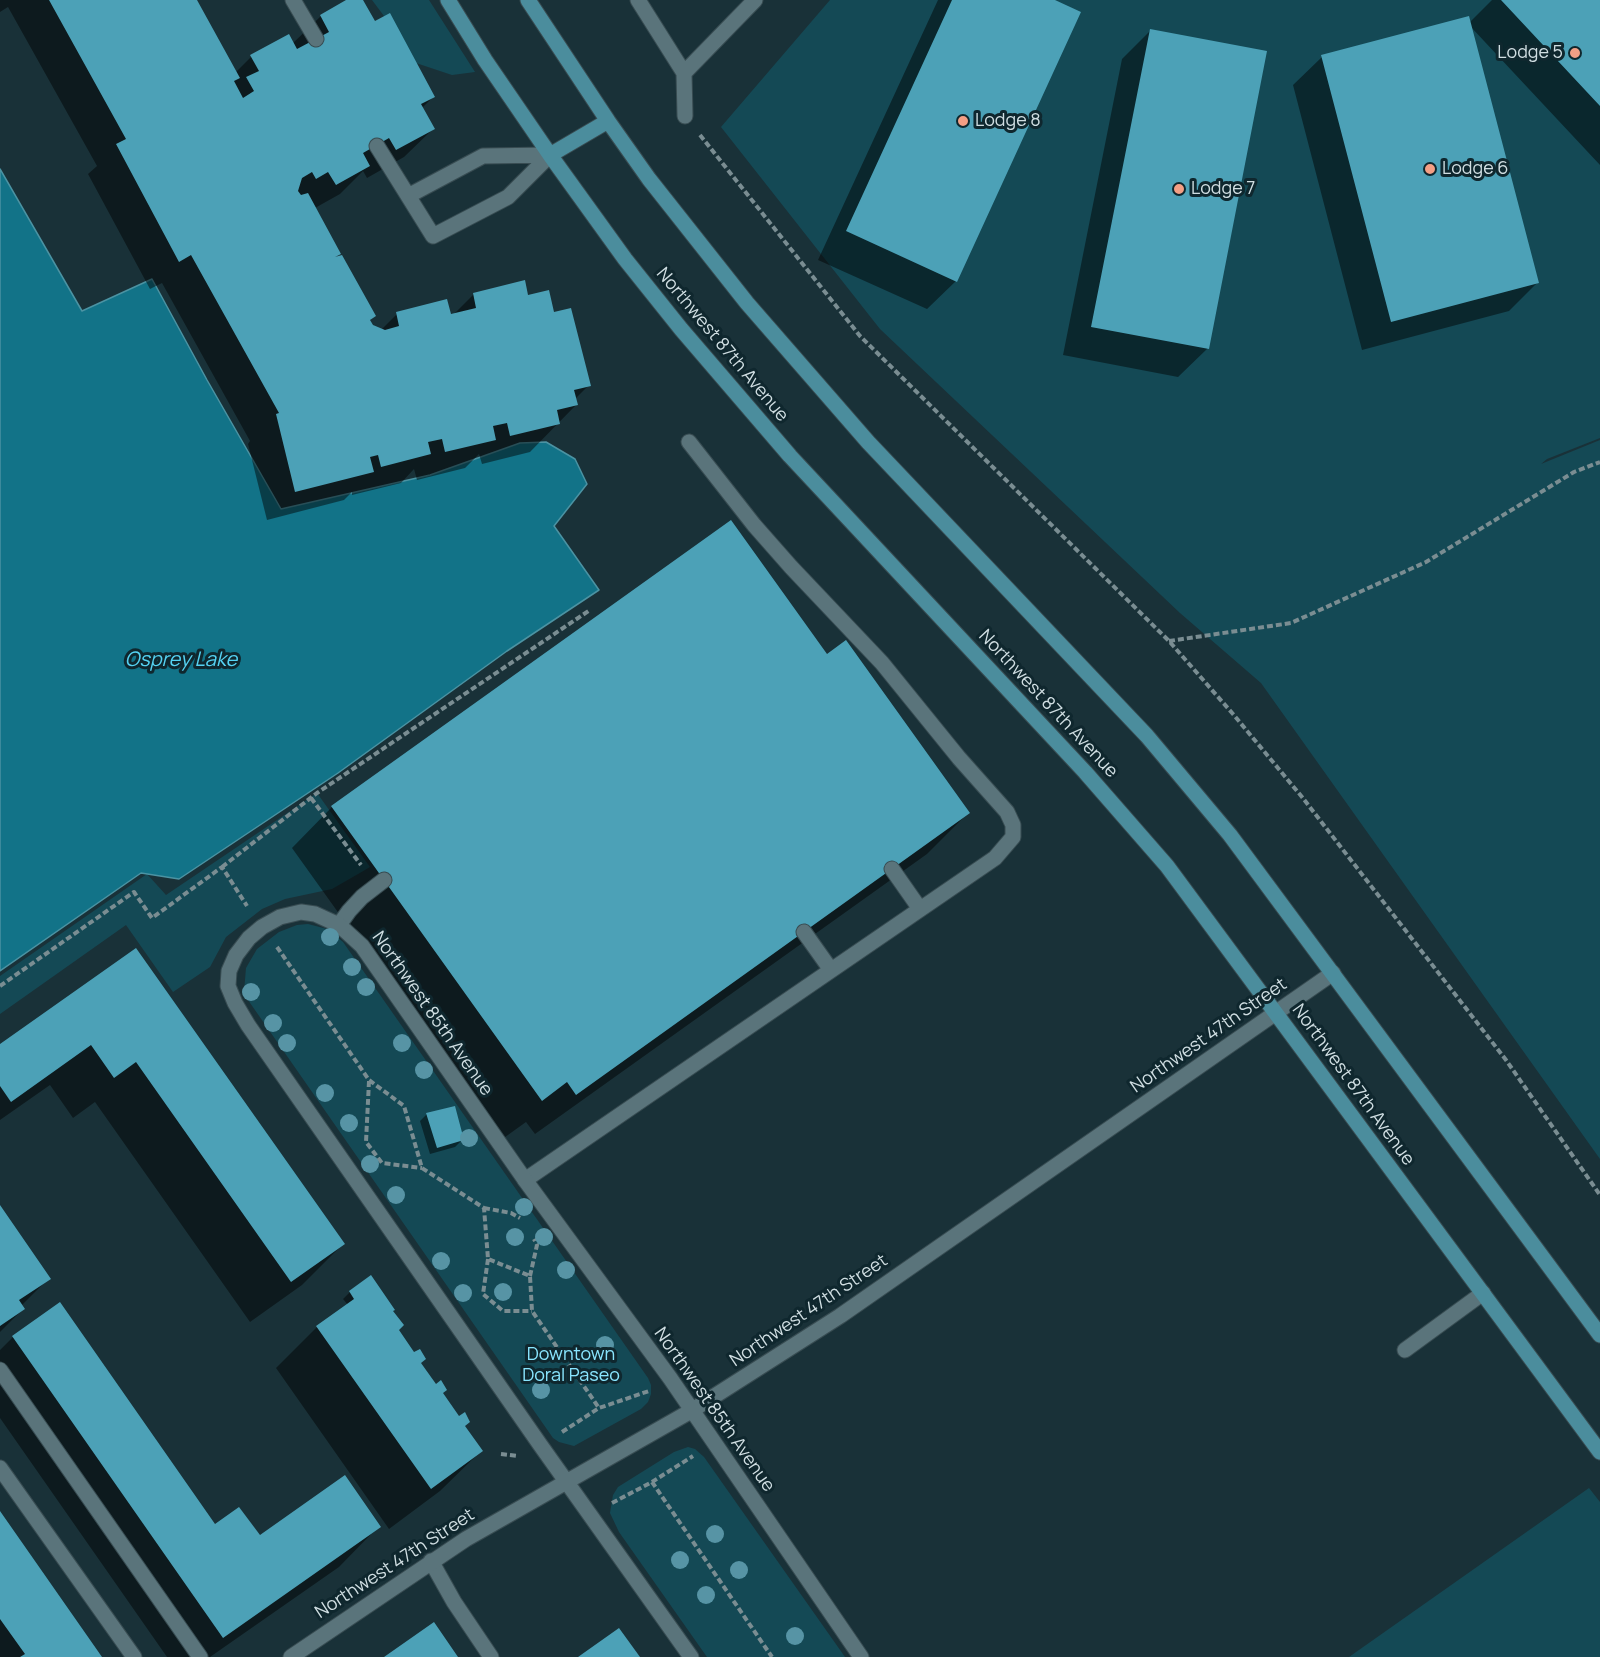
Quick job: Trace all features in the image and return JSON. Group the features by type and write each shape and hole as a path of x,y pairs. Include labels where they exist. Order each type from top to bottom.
{"main road":[{"name":"Northwest 87th Avenue","path":"448,0 485,60 550,155 626,259 694,345 790,456 1128,820 1167,866 1600,1452"},
{"path":"528,0 608,121 747,303 868,442 1147,736 1230,836 1600,1335"},
{"path":"550,155 608,121"}],"street":[{"path":"293,0 316,39"},
{"path":"639,0 684,73 685,116"},
{"path":"684,73 755,0"},
{"path":"377,146 433,236 508,197 550,155"},
{"path":"408,196 483,156 550,155"},
{"path":"525,1180 995,858 1013,837 1013,825 1007,812 959,758 882,663 761,534 689,442"},
{"path":"892,870 920,909"},
{"path":"339,925 349,910 384,880"},
{"name":"Northwest 85th Avenue","path":"691,1657 235,1003 228,986 229,971 236,955 249,938 262,927 280,917 301,912 327,918 339,925 362,946 525,1180 670,1378 861,1657"},
{"path":"804,933 831,970"},
{"name":"Northwest 47th Street","path":"291,1657 431,1561 497,1520 691,1411 840,1316 1333,973"},
{"path":"1405,1350 1483,1293"},
{"path":"0,1370 200,1657"},
{"path":"0,1468 134,1657"},
{"path":"431,1561 454,1602 491,1657"}],"path":[{"path":"685,116 860,336 1169,641 1302,797 1506,1060 1600,1196"},
{"path":"1169,641 1291,623 1426,562 1574,472 1600,462"},
{"path":"0,986 134,892 152,918 311,798 590,610"},
{"path":"311,798 364,870"},
{"path":"222,867 249,909"},
{"path":"288,961 369,1080 404,1106 422,1168"},
{"path":"369,1080 366,1142 382,1163 422,1168 484,1208 511,1213 526,1222"},
{"path":"484,1208 488,1258 483,1294 503,1311 532,1311"},
{"path":"529,1230 537,1245 530,1276 532,1311 599,1408"},
{"path":"488,1258 530,1276"},
{"path":"553,1438 599,1408 651,1390"},
{"path":"610,1504 652,1482 699,1452"},
{"path":"501,1454 522,1457"},
{"path":"652,1482 772,1657"}],"green space":[{"path":"372,0 429,0 475,72 452,75 410,61 393,28"},
{"path":"830,0 1600,0 1600,438 1547,459 1541,464 1600,440 1600,1159 1261,683 1180,613 880,329 721,127"},
{"path":"317,793 370,867 332,889 285,899 262,909 226,937 210,967 173,992 126,925 0,1014 0,976 147,874 166,895"},
{"name":"Downtown Doral Paseo","path":"308,924 327,929 343,942 648,1378 651,1394 648,1402 641,1409 574,1446 553,1438 248,1000 244,992 246,968 257,949 279,932 297,925"},
{"path":"688,1447 695,1449 704,1457 845,1657 707,1657 619,1532 610,1513 613,1495 618,1487 674,1452"},
{"path":"1589,1488 1600,1502 1600,1657 1349,1657"}],"water":[{"name":"Osprey Lake","path":"0,169 82,311 152,279 281,509 430,475 520,443 546,442 575,459 587,484 554,526 599,590 507,651 338,773 179,879 141,873 0,971"}],"building":[{"path":"49,0 197,0 240,78 234,81 243,98 254,91 246,77 259,71 250,55 289,34 297,49 329,32 320,15 346,0 363,0 375,21 390,13 435,97 421,104 435,129 396,150 389,138 363,153 370,166 336,185 328,172 316,179 312,172 302,178 298,191 301,195 308,193 341,254 335,257 342,255 376,316 370,320 373,325 385,330 399,326 396,312 447,299 451,314 476,308 473,293 525,280 528,295 549,290 554,312 571,308 591,386 574,390 578,405 557,410 560,424 510,436 507,423 493,426 496,440 445,452 442,439 428,442 431,454 381,467 378,455 370,457 374,472 295,492 276,414 279,413 191,255 179,262 116,144 126,139"},
{"name":"Lodge 8","path":"952,0 1055,0 1081,12 957,282 846,231"},
{"name":"Lodge 5","path":"1501,0 1600,0 1600,106"},
{"name":"Lodge 6","path":"1469,16 1539,283 1391,322 1321,55"},
{"name":"Lodge 7","path":"1150,29 1267,51 1209,349 1091,327"},
{"path":"731,520 827,654 846,640 970,813 576,1095 567,1082 542,1101 331,806"},
{"path":"136,948 345,1244 291,1282 136,1062 114,1078 91,1045 11,1102 0,1086 0,1044"},
{"path":"455,1106 464,1140 437,1148 426,1113"},
{"path":"0,1205 51,1279 19,1300 25,1309 0,1326"},
{"path":"371,1275 404,1325 399,1330 414,1352 420,1349 426,1359 421,1363 436,1384 441,1380 447,1390 443,1393 459,1416 465,1412 470,1422 465,1426 483,1451 431,1489 316,1326 354,1299 349,1291"},
{"path":"60,1302 215,1524 239,1507 260,1535 345,1475 381,1527 223,1638 12,1336"},
{"path":"0,1511 102,1657 20,1657 25,1654 0,1619"},
{"path":"434,1622 458,1657 384,1657"},
{"path":"619,1628 640,1657 578,1657"}],"place":[{"name":"Lodge 5","path":"1575,53"},
{"name":"Lodge 8","path":"963,121"},
{"name":"Lodge 6","path":"1430,169"},
{"name":"Lodge 7","path":"1179,189"}]}
